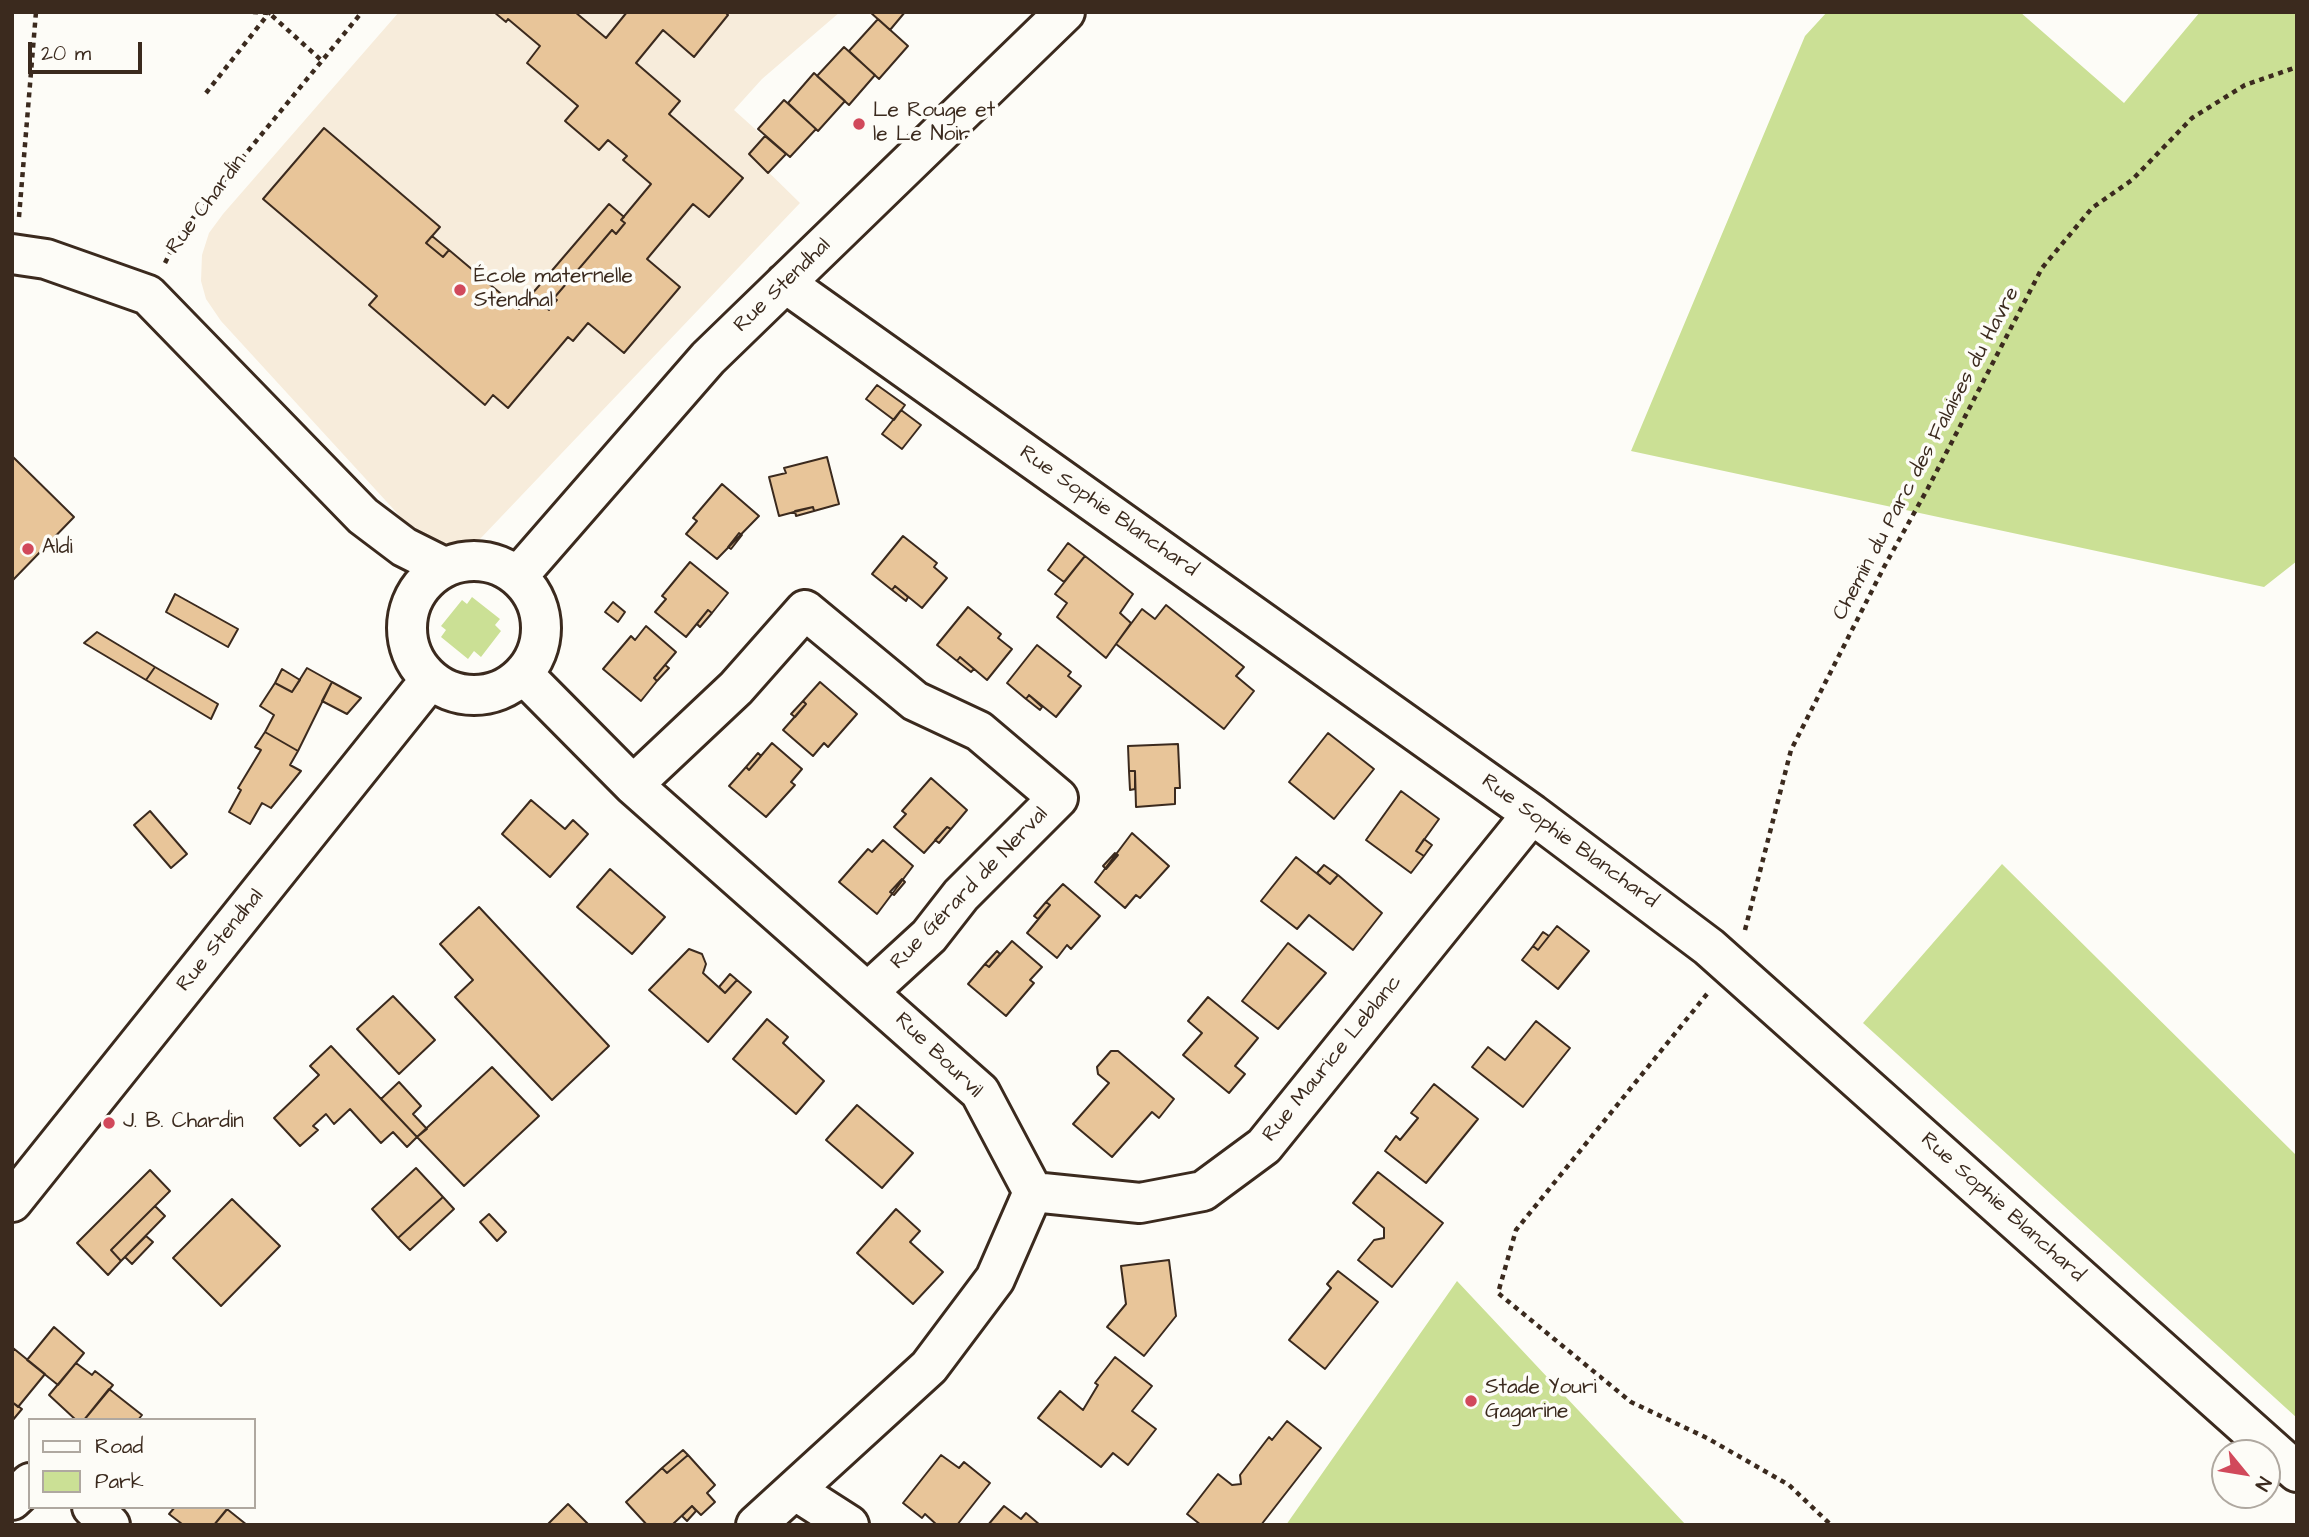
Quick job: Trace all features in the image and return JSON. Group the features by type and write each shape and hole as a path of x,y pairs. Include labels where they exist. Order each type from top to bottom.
{"street":[{"name":"Rue Stendhal","path":"517,576 708,358 1065,12"},
{"path":"14,254 86,272 148,295 363,516 404,547 444,567"},
{"name":"Rue Sophie Blanchard","path":"785,283 1532,814 1730,965 2297,1472"},
{"path":"363,516 410,604"},
{"path":"462,561 500,565 517,576 531,592 540,624 535,656 523,674 507,687 488,694 467,695 448,691 430,680 417,665 408,645 406,624 410,604 418,589 444,567 462,561"},
{"name":"Rue Gérard de Nerval","path":"633,785 736,688 805,610 915,701 979,731 1058,798 961,895 929,936 869,991"},
{"name":"Rue Bourvil","path":"523,674 633,785 980,1092 1033,1192"},
{"name":"Rue Stendhal","path":"12,1202 430,680"},
{"name":"Rue Maurice Leblanc","path":"1033,1192 1140,1203 1203,1191 1264,1146 1532,814"},
{"path":"756,1525 929,1367 995,1279 1033,1192"},
{"path":"12,1500 28,1485"},
{"path":"796,1491 849,1525"},
{"path":"94,1509 110,1525"}],"path":[{"path":"14,254 36,12"},
{"path":"253,12 269,13 321,60"},
{"name":"Rue Chardin","path":"148,295 179,235 362,12"},
{"path":"206,93 269,13"},
{"name":"Chemin du Parc des Falaises du Havre","path":"1830,1525 1789,1485 1707,1438 1631,1402 1498,1293 1516,1230 1730,965 1742,940 1791,750 2042,268 2092,208 2132,180 2192,118 2245,85 2297,67"}],"shaded area":[{"name":"École maternelle Stendhal","path":"399,12 840,12 762,79 734,110 764,137 750,154 800,203 460,560 441,561 221,321 206,299 201,281 202,255 209,233"}],"green space":[{"path":"1827,12 2020,12 2124,103 2200,12 2297,12 2297,561 2264,587 1631,451 1805,36"},
{"path":"472,597 500,619 495,625 501,631 481,657 474,651 468,659 441,637 446,630 441,626 462,600 467,604"},
{"path":"2002,864 2297,1156 2297,1418 1863,1023"},
{"name":"Stade Youri Gagarine","path":"1457,1281 1686,1525 1286,1525"}],"building":[{"path":"494,12 575,12 606,38 627,12 725,12 728,15 694,57 663,30 636,63 680,101 669,114 743,178 709,217 693,204 647,259 680,287 624,353 588,323 573,341 568,337 508,408 493,395 485,405 369,305 377,296 263,199 324,128 440,227 426,243 443,257 449,250 519,309 531,295 549,310 557,300 554,298 612,230 616,234 625,223 621,220 651,184 623,160 627,156 608,140 599,150 565,121 578,106 527,63 540,46 508,19 506,22"},
{"path":"870,12 905,12 890,30"},
{"path":"878,19 908,46 879,79 849,51"},
{"path":"844,47 875,75 849,105 817,76"},
{"path":"814,73 845,101 818,131 788,103"},
{"path":"784,100 816,129 790,157 758,129"},
{"path":"765,136 786,154 768,173 749,154"},
{"path":"609,204 624,217 621,220 625,223 616,234 612,230 554,298 557,300 549,310 531,295"},
{"path":"432,236 449,250 443,257 426,243"},
{"path":"877,385 905,405 894,420 866,399"},
{"path":"901,410 921,425 902,449 882,434"},
{"name":"Aldi","path":"12,456 74,517 12,581"},
{"path":"827,457 839,504 814,511 813,507 779,516 769,477 786,473 784,468"},
{"path":"722,484 759,516 717,559 686,534 697,521 693,518"},
{"path":"813,507 814,511 796,516 795,511"},
{"path":"739,533 742,535 731,549 728,547"},
{"path":"903,536 937,563 934,567 947,578 922,608 895,586 892,590 872,574"},
{"path":"1068,543 1085,556 1064,582 1048,570"},
{"path":"1085,556 1133,594 1120,613 1131,623 1106,658 1057,617 1067,603 1055,594"},
{"path":"690,562 728,593 712,613 708,610 686,637 655,612 666,599 662,596"},
{"path":"895,586 908,597 906,601 892,590"},
{"path":"175,594 238,629 228,647 166,612"},
{"path":"613,602 625,612 618,622 605,612"},
{"path":"1166,605 1244,667 1236,676 1254,691 1224,729 1116,644 1142,609 1155,619"},
{"path":"968,607 1001,634 998,638 1012,649 987,680 960,657 957,661 937,645"},
{"path":"708,610 712,613 700,627 697,624"},
{"path":"646,626 676,652 654,678 657,681 641,701 603,669 631,636 635,640"},
{"path":"97,632 155,667 146,680 84,643"},
{"path":"1037,645 1071,672 1068,676 1081,686 1056,717 1029,695 1026,699 1007,683"},
{"path":"960,657 974,669 971,672 957,661"},
{"path":"665,665 669,668 657,681 654,678"},
{"path":"155,667 218,704 211,719 146,680"},
{"path":"307,668 332,682 298,751 265,732 274,715 260,706 275,683 292,692"},
{"path":"282,669 300,680 292,692 275,683"},
{"path":"332,682 361,698 347,714 322,701"},
{"path":"820,682 857,714 828,747 824,743 813,756 783,730 806,704 803,701"},
{"path":"1029,695 1042,707 1040,710 1026,699"},
{"path":"803,701 806,704 795,717 791,714"},
{"path":"265,732 298,751 290,765 301,771 271,808 262,803 250,824 229,812 241,790 238,788 261,750 255,747"},
{"path":"1328,733 1374,769 1334,819 1289,782"},
{"path":"772,743 802,769 791,782 795,785 766,817 729,786 746,767 749,770"},
{"path":"1178,744 1180,788 1175,788 1175,804 1136,807 1135,771 1129,771 1128,746"},
{"path":"758,753 761,756 749,770 746,767"},
{"path":"1129,771 1135,771 1135,789 1130,790"},
{"path":"931,778 967,810 951,829 947,827 924,853 894,827 906,814 902,811"},
{"path":"1401,791 1439,819 1416,851 1424,856 1411,873 1366,840"},
{"path":"531,800 565,829 573,820 588,834 550,877 502,834"},
{"path":"150,811 187,854 171,868 134,825"},
{"path":"947,827 951,829 939,843 935,840"},
{"path":"1132,833 1169,866 1140,898 1136,895 1125,908 1095,882"},
{"path":"1424,839 1432,845 1424,856 1416,851"},
{"path":"883,840 913,866 877,914 839,882 868,849 872,852"},
{"path":"1115,853 1118,855 1106,869 1103,866"},
{"path":"1296,857 1330,884 1338,875 1382,913 1353,950 1309,915 1297,929 1261,901"},
{"path":"1324,865 1338,875 1330,884 1317,873"},
{"path":"610,869 665,917 632,954 577,907"},
{"path":"902,879 905,882 894,895 890,892"},
{"path":"1063,884 1100,916 1071,949 1067,945 1057,958 1027,933 1050,905 1046,902"},
{"path":"1046,902 1050,905 1038,919 1034,916"},
{"path":"479,907 609,1046 552,1100 455,997 473,980 440,944"},
{"path":"1557,926 1589,951 1558,989 1522,960 1533,946 1538,950"},
{"path":"1543,932 1549,936 1538,950 1533,946"},
{"path":"1012,941 1042,967 1030,980 1034,983 1006,1016 968,984 985,964 989,967"},
{"path":"1288,943 1326,973 1278,1029 1242,1001"},
{"path":"689,949 702,954 706,964 703,973 725,993 737,980 751,992 708,1042 649,990"},
{"path":"997,951 1000,954 989,967 985,964"},
{"path":"730,974 737,980 725,993 719,987"},
{"path":"393,996 435,1040 399,1074 357,1029"},
{"path":"1208,997 1258,1038 1235,1066 1245,1074 1229,1093 1183,1055 1202,1033 1188,1021"},
{"path":"767,1019 788,1037 783,1043 824,1081 796,1114 733,1059"},
{"path":"1536,1021 1570,1048 1523,1107 1472,1067 1488,1047 1505,1060"},
{"path":"331,1046 417,1137 407,1147 393,1132 381,1143 350,1109 334,1124 326,1114 313,1126 318,1130 300,1146 274,1118 319,1075 310,1066"},
{"path":"1111,1051 1118,1051 1174,1099 1159,1118 1152,1112 1112,1157 1073,1124 1109,1083 1098,1074 1097,1067"},
{"path":"492,1067 539,1116 464,1186 417,1137"},
{"path":"399,1082 421,1106 413,1114 427,1129 417,1137 381,1099"},
{"path":"1434,1084 1478,1119 1426,1183 1385,1151 1396,1136 1400,1140 1418,1118 1411,1113"},
{"path":"857,1105 913,1153 882,1188 826,1140"},
{"path":"416,1168 443,1197 398,1238 372,1209"},
{"path":"150,1170 170,1191 111,1250 121,1261 108,1275 77,1243"},
{"path":"1378,1172 1443,1223 1392,1287 1358,1260 1374,1240 1384,1238 1384,1228 1353,1203"},
{"path":"443,1197 454,1209 410,1250 398,1238"},
{"path":"232,1199 280,1246 221,1306 173,1258"},
{"path":"155,1206 165,1216 121,1261 111,1250"},
{"path":"896,1209 920,1231 910,1242 943,1272 913,1304 857,1253"},
{"path":"489,1214 506,1232 497,1241 480,1222"},
{"path":"146,1236 153,1242 132,1264 125,1257"},
{"path":"1169,1260 1176,1316 1144,1356 1107,1327 1126,1304 1121,1266"},
{"path":"1338,1271 1378,1302 1325,1369 1289,1340 1331,1288 1327,1284"},
{"path":"54,1327 84,1353 58,1385 27,1360"},
{"path":"13,1348 45,1374 18,1407 12,1402"},
{"path":"1115,1357 1152,1386 1132,1411 1156,1429 1128,1465 1113,1453 1101,1467 1038,1418 1060,1391 1083,1410 1098,1385 1095,1383"},
{"path":"76,1363 92,1375 95,1371 113,1385 86,1418 74,1418 49,1395"},
{"path":"109,1389 142,1415 140,1418 86,1418"},
{"path":"12,1402 22,1409 12,1421"},
{"path":"1287,1421 1321,1448 1261,1525 1201,1525 1187,1514 1218,1474 1232,1485 1241,1484 1240,1475 1269,1437 1272,1440"},
{"path":"683,1450 688,1455 667,1473 662,1468"},
{"path":"688,1455 715,1485 707,1493 715,1502 701,1515 692,1506 672,1525 647,1525 626,1502 662,1468 667,1473"},
{"path":"941,1455 959,1468 964,1462 990,1483 957,1525 937,1525 925,1514 922,1518 903,1503"},
{"path":"568,1504 589,1525 547,1525"},
{"path":"692,1506 696,1511 687,1521 682,1516"},
{"path":"1004,1506 1021,1519 1026,1513 1040,1525 988,1525"},
{"path":"173,1509 227,1509 214,1525 182,1524 169,1514"},
{"path":"227,1509 247,1525 214,1525"}],"place":[{"name":"Le Rouge et le Le Noir","path":"859,124"},
{"name":"École maternelle Stendhal","path":"460,290"},
{"name":"Aldi","path":"28,549"},
{"name":"J. B. Chardin","path":"109,1123"},
{"name":"Stade Youri Gagarine","path":"1471,1401"}]}
